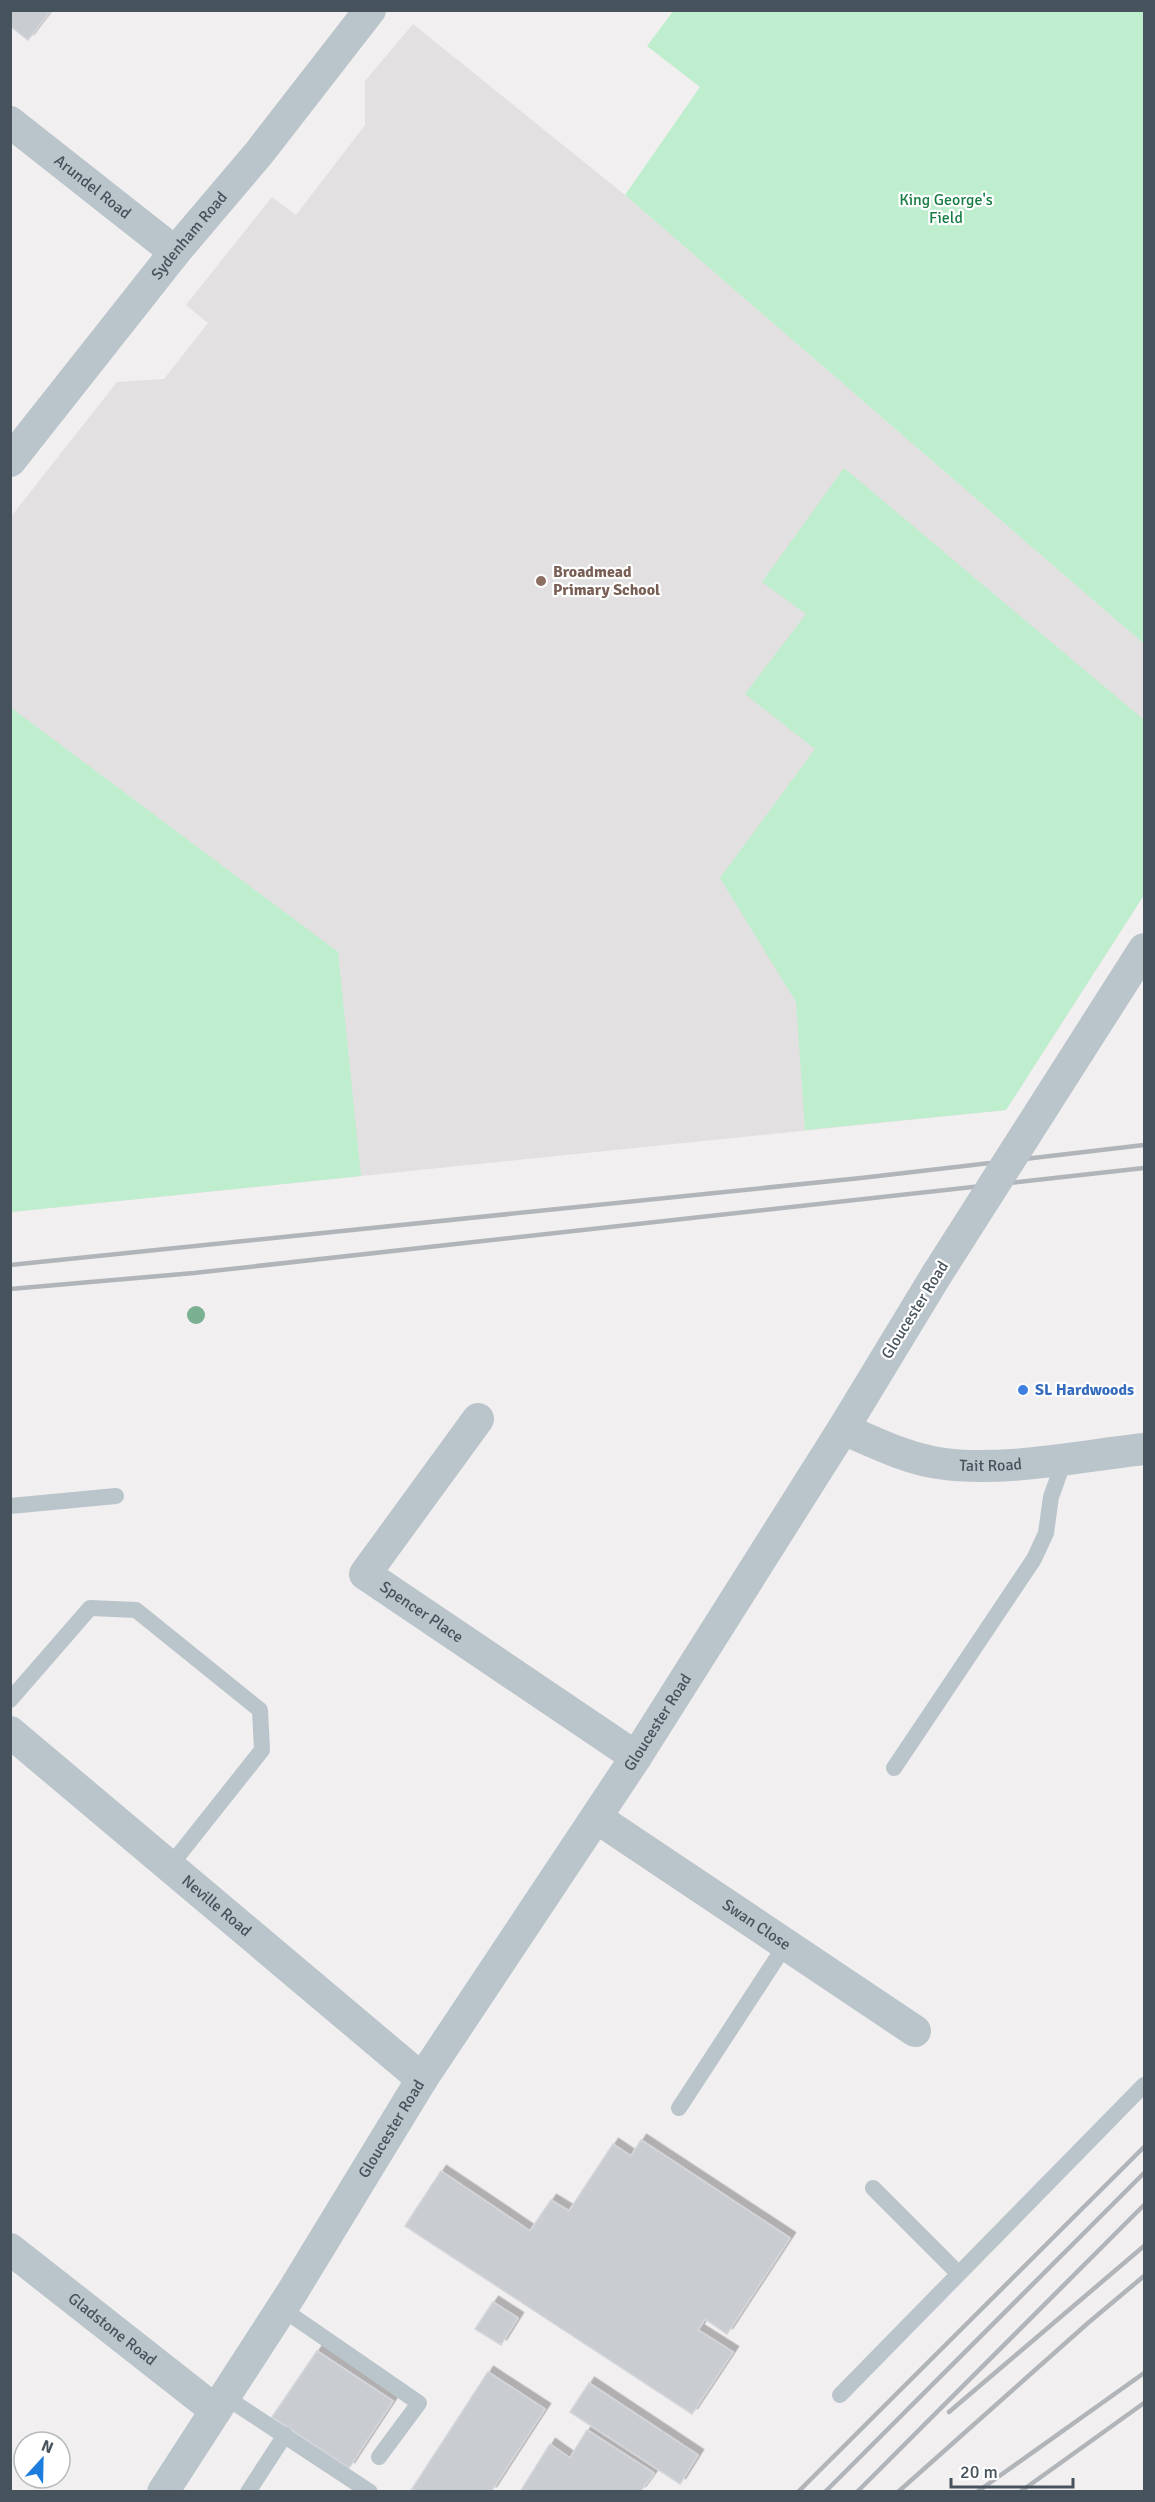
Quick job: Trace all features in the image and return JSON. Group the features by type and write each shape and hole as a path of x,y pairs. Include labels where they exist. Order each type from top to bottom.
{"street":[{"name":"Sydenham Road","path":"10,461 175,252 259,153 370,10"},
{"name":"Arundel Road","path":"10,122 175,252"},
{"name":"Gloucester Road","path":"163,2492 281,2308 422,2079 636,1757 843,1429 937,1274 1144,949"},
{"name":"Spencer Place","path":"478,1419 364,1574 636,1757"},
{"name":"Tait Road","path":"843,1429 900,1453 937,1463 969,1466 1144,1449"},
{"name":"Neville Road","path":"10,1732 422,2079"},
{"name":"Swan Close","path":"597,1818 915,2031"},
{"name":"Gladstone Road","path":"10,2249 220,2403"}],"lane":[{"path":"894,1768 1034,1559 1046,1533 1050,1497 1065,1458"},
{"path":"10,1506 116,1496"},
{"path":"10,1700 90,1608 136,1610 260,1710 262,1750 170,1866"},
{"path":"679,2108 786,1944"},
{"path":"840,2395 1144,2085"},
{"path":"873,2188 958,2273"},
{"path":"281,2308 419,2403 379,2457"},
{"path":"220,2403 285,2436 370,2492"},
{"path":"248,2492 285,2436"}],"shaded area":[{"name":"Broadmead Primary School","path":"413,24 625,195 1144,644 1144,895 1006,1110 11,1212 10,518 117,382 164,379 208,323 186,305 272,197 296,215 365,125 365,81"}],"green space":[{"name":"King George's Field","path":"674,10 1144,11 1144,644 625,195 700,87 647,46"},
{"path":"844,468 1144,720 1144,895 1006,1110 805,1130 796,1002 720,878 815,749 745,694 806,614 762,582"},
{"path":"10,707 338,952 361,1176 11,1212"}],"building":[{"path":"10,10 51,10 28,40 10,26"},
{"path":"641,2140 790,2238 727,2334 705,2319 698,2330 733,2352 692,2414 405,2226 441,2171 530,2231 551,2200 569,2211 613,2144 631,2156"},
{"path":"493,2302 518,2318 501,2345 475,2329"},
{"path":"317,2351 393,2401 349,2468 272,2417"},
{"path":"488,2372 545,2409 491,2492 410,2492"},
{"path":"589,2383 698,2455 680,2484 570,2412"},
{"path":"587,2430 654,2473 640,2492 520,2492 550,2444 570,2458"}],"railway":[{"path":"10,1265 861,1178 1144,1145"},
{"path":"10,1289 194,1273 1144,1168"},
{"path":"798,2492 1144,2147"},
{"path":"825,2492 1144,2173"},
{"path":"857,2492 1144,2205"},
{"path":"949,2412 1144,2246"},
{"path":"898,2492 1144,2276"},
{"path":"977,2492 1144,2373"},
{"path":"1020,2492 1144,2403"}],"place":[{"name":"Broadmead Primary School","path":"541,581"},
{"name":"SL Hardwoods","path":"1023,1390"}]}
